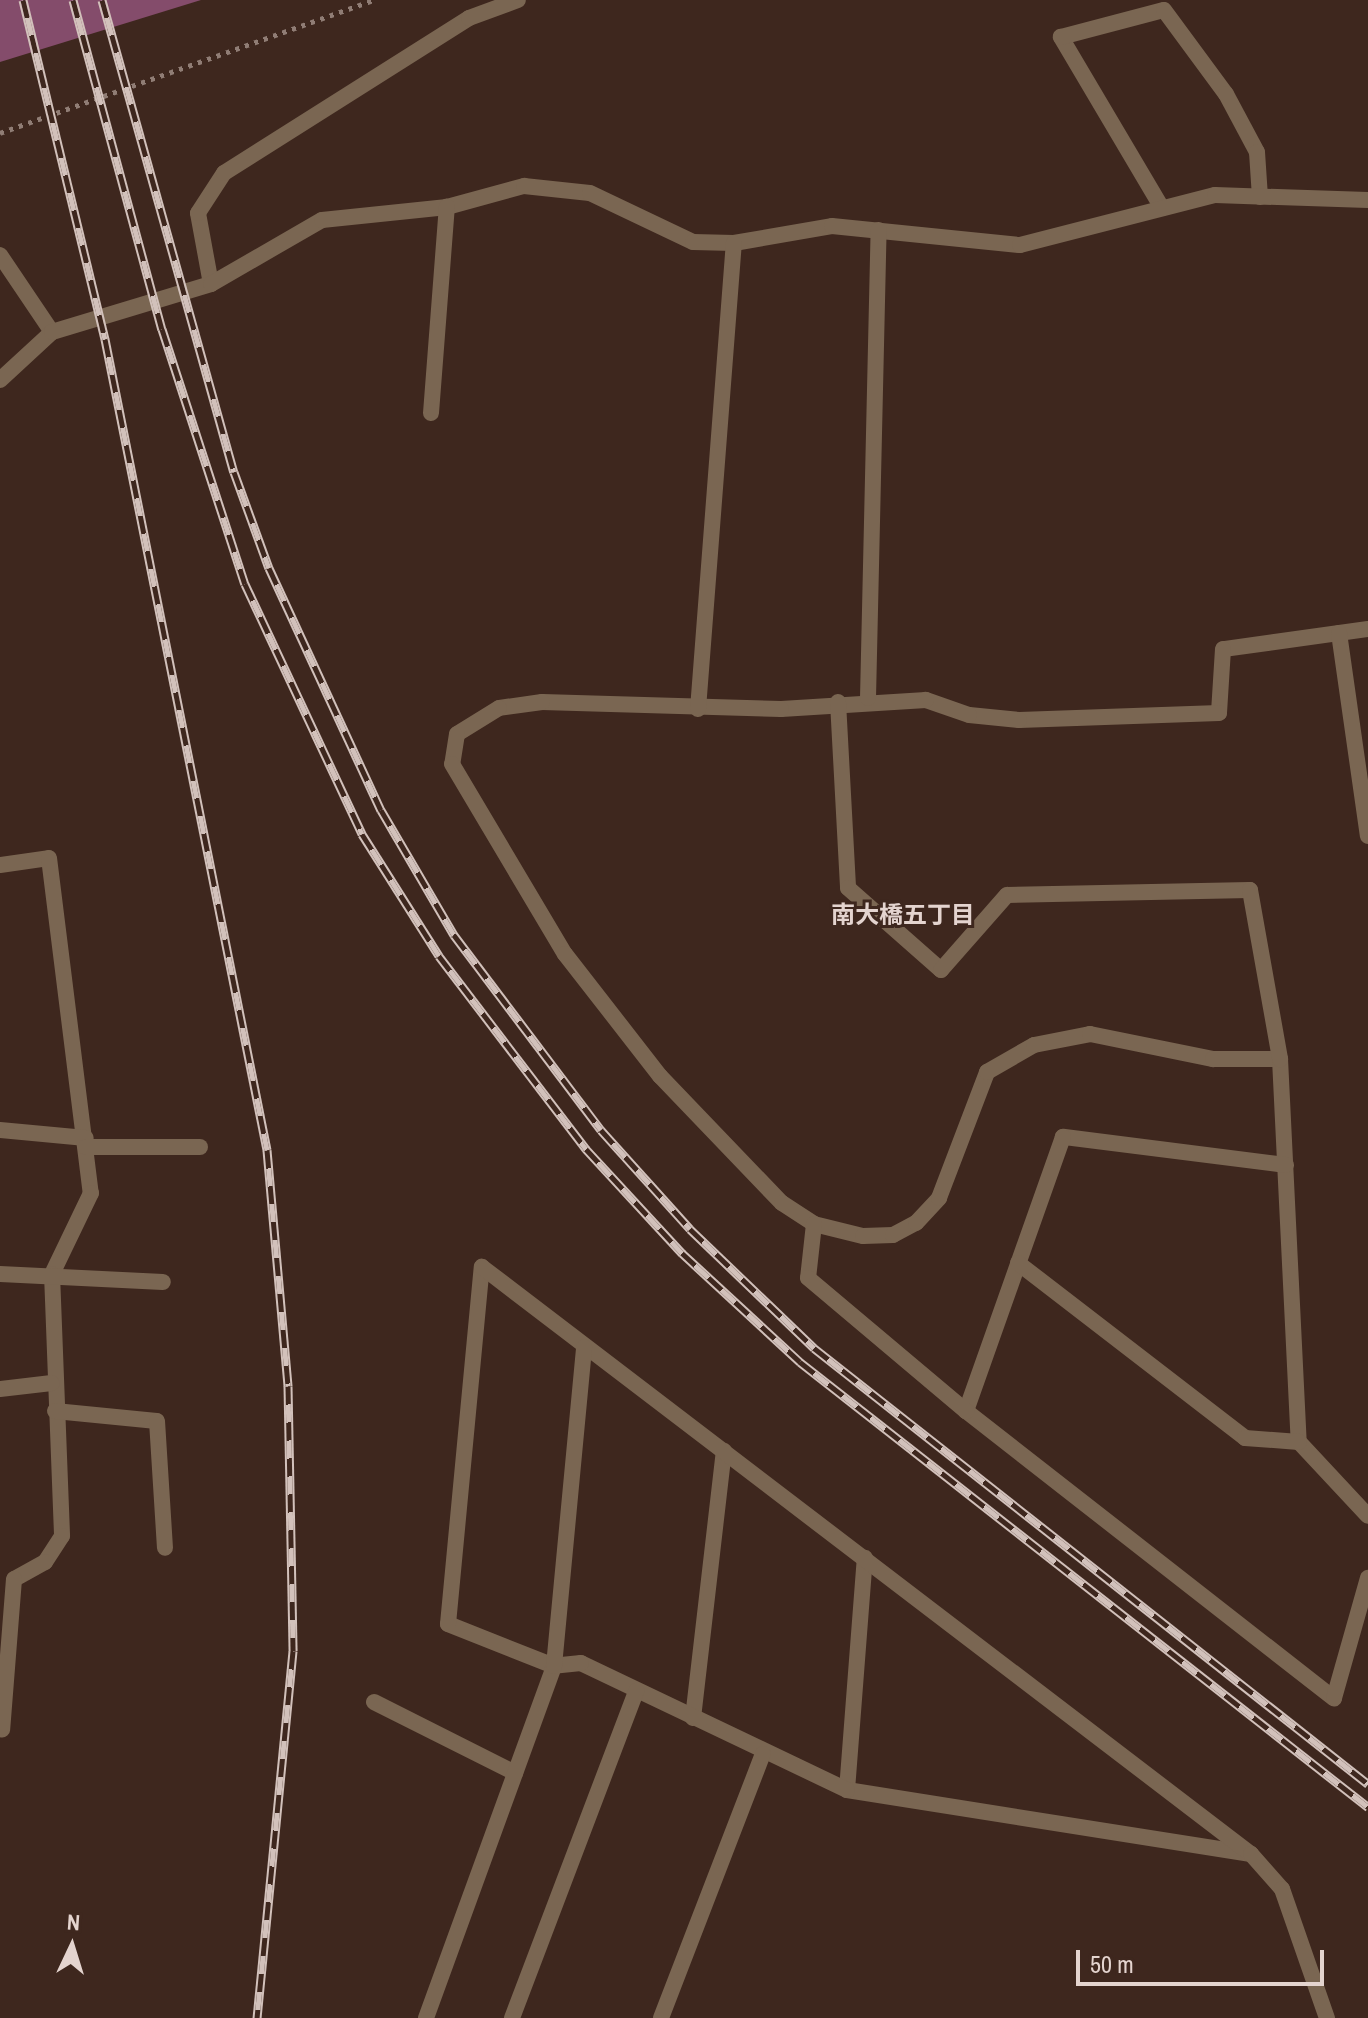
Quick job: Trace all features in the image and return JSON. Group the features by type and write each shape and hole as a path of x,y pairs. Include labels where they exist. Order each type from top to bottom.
{"street":[{"path":"211,284 198,213 224,173 469,18 518,0"},
{"path":"1162,208 1061,37 1164,10 1226,94 1257,152 1260,197"},
{"path":"0,380 52,332 211,284 322,220 447,207 524,186 590,193 693,242 734,243 832,226 1020,245 1215,195 1368,200"},
{"path":"431,413 447,207"},
{"path":"868,698 879,230"},
{"path":"698,709 734,243"},
{"path":"0,255 52,332"},
{"path":"1280,1059 1213,1059 1090,1034 1034,1045 987,1072 939,1198 916,1223 893,1235 863,1236 814,1224 782,1203 660,1076 565,954 452,764 457,734 499,708 542,702 698,709 868,698 926,700 969,715 1019,720 1219,713 1223,649 1368,629"},
{"path":"1339,633 1368,836"},
{"path":"838,702 848,888 941,970 1007,895 1250,890 1280,1059 1299,1442 1368,1516"},
{"path":"0,865 49,858 91,1193 52,1274 52,1383 62,1536 45,1562 14,1579 2,1648 2,1730"},
{"path":"0,1130 86,1143 200,1147"},
{"path":"966,1411 1063,1137 1286,1165"},
{"path":"814,1224 808,1278 966,1411 1334,1698 1362,1639 1368,1578"},
{"path":"1018,1263 1245,1438 1299,1442"},
{"path":"1251,1854 847,1790 763,1754 581,1663 554,1666 448,1624 482,1267 1251,1854 1282,1889 1327,2018"},
{"path":"0,1274 52,1274 163,1282"},
{"path":"426,2018 554,1666 584,1347"},
{"path":"0,1389 52,1383"},
{"path":"55,1411 157,1421 165,1548"},
{"path":"693,1718 724,1451"},
{"path":"847,1790 865,1558"},
{"path":"512,2018 636,1691"},
{"path":"374,1702 515,1773"},
{"path":"661,2018 763,1754"}],"path":[{"path":"0,133 373,0"}],"shaded area":[{"path":"0,0 201,0 0,62"}],"railway":[{"path":"23,0 105,339 267,1150 288,1386 293,1651 257,2018"},
{"path":"73,0 162,329 245,584 362,834 439,956 586,1149 682,1253 800,1362 1368,1807"},
{"path":"102,0 234,472 269,568 381,810 454,935 601,1130 690,1229 814,1348 1368,1784"}],"district":[{"name":"南大橋五丁目","path":"903,915"}]}
